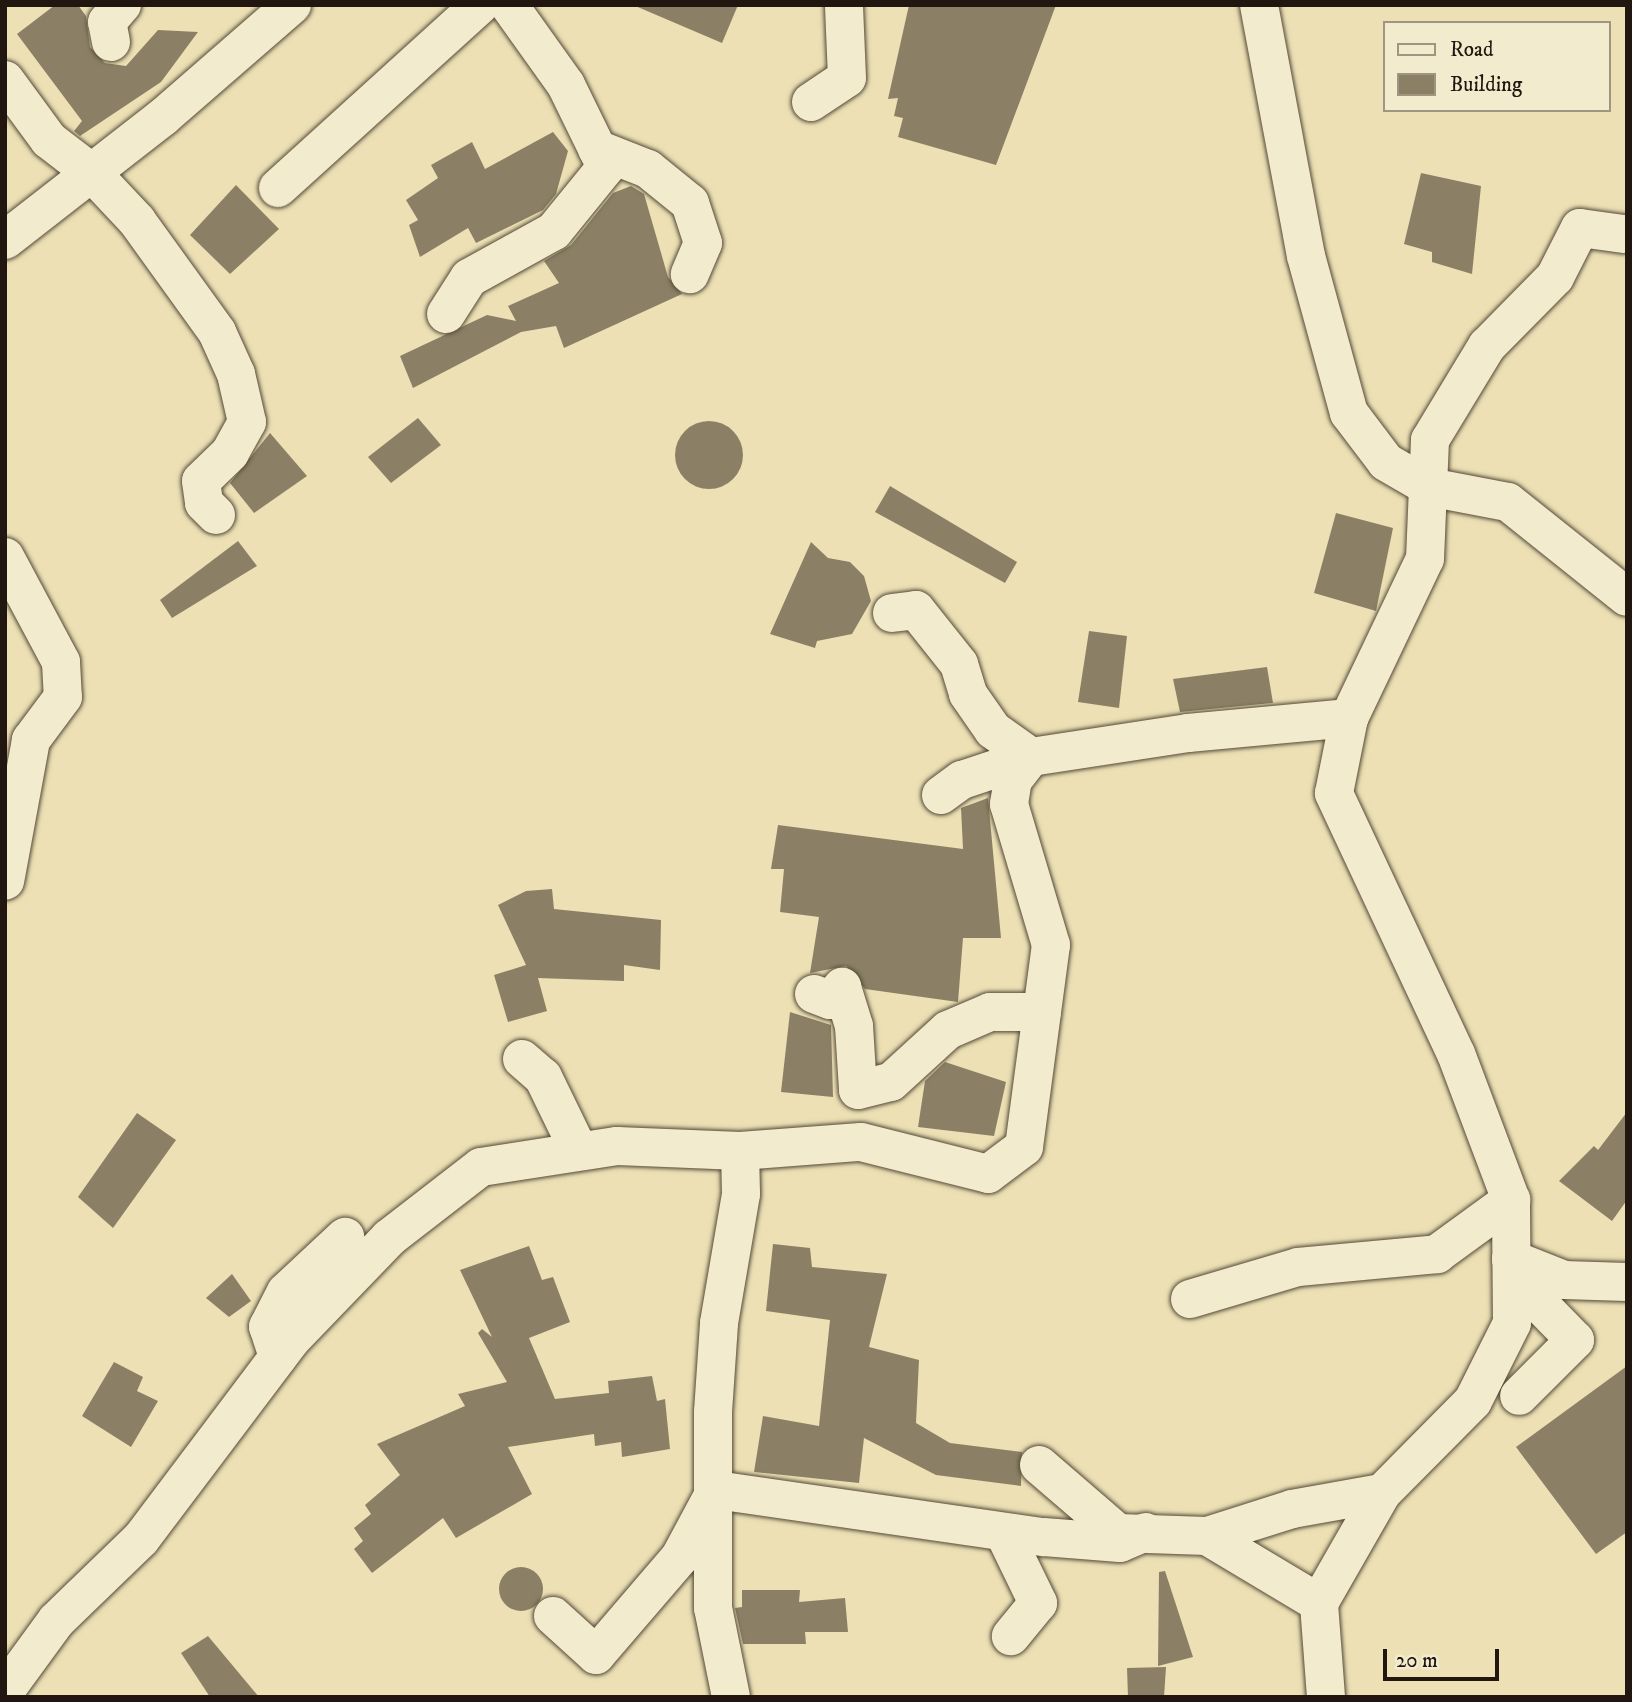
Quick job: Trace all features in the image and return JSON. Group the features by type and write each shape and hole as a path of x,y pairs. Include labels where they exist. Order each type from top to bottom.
{"street":[{"path":"111,42 107,22 122,5"},
{"path":"5,240 92,173 292,5"},
{"path":"278,188 480,5"},
{"path":"446,314 469,278 554,231 606,167 566,85 509,5"},
{"path":"811,102 847,78 844,5"},
{"path":"1259,5 1306,256 1349,413 1386,462 1429,486 1508,502 1627,597"},
{"path":"5,80 49,140 92,173 136,221 217,332 236,374 247,422 230,453 201,481 204,503 216,515"},
{"path":"597,149 648,169 690,203 703,243 690,274"},
{"path":"1326,1697 1319,1603 1382,1493 1473,1401 1512,1323 1511,1200 1456,1054 1334,793 1349,719 1425,559 1430,440 1487,346 1555,277 1580,228 1624,234"},
{"path":"5,557 61,662 63,696 31,740 5,881"},
{"path":"892,613 916,610 959,664 968,694 992,730 1031,758"},
{"path":"941,795 962,780 1031,758 1188,733 1349,719"},
{"path":"5,1691 56,1621 141,1539 278,1357 389,1238 481,1167 617,1146 740,1151 861,1143 988,1174 1024,1147 1051,945 1009,804 1013,780 1031,758"},
{"path":"814,994 830,1000 842,987 854,1026 858,1090 891,1082 948,1030 990,1012 1042,1012"},
{"path":"522,1059 544,1077 579,1151"},
{"path":"731,1697 713,1608 719,1323 741,1194 740,1151"},
{"path":"1190,1298 1298,1267 1437,1254 1511,1200"},
{"path":"278,1357 268,1327 286,1292 345,1237"},
{"path":"1511,1259 1564,1280 1627,1282"},
{"path":"1511,1259 1526,1290 1575,1340 1519,1396"},
{"path":"1039,1465 1118,1533 1207,1536 1292,1508 1382,1493"},
{"path":"716,1490 1004,1533 1120,1543 1146,1532"},
{"path":"553,1616 596,1654 680,1557 716,1490"},
{"path":"1004,1533 1038,1603 1011,1636"},
{"path":"1207,1536 1319,1603"}],"building":[{"path":"55,5 78,5 86,16 90,47 105,63 126,66 158,30 198,32 161,82 80,136 74,131 82,121 17,34"},
{"path":"633,5 738,5 722,43"},
{"path":"909,5 1056,5 996,165 898,137 903,118 894,116 898,98 888,99"},
{"path":"553,132 568,151 556,194 543,210 476,243 468,228 420,257 409,225 418,220 406,200 438,178 431,165 472,142 485,169"},
{"path":"1421,173 1481,186 1472,274 1432,262 1432,252 1404,244"},
{"path":"236,185 279,229 230,274 190,235"},
{"path":"631,186 644,194 668,277 682,294 564,348 556,326 521,332 413,388 400,356 487,315 516,321 508,306 559,283 544,261 571,245 613,193"},
{"path":"418,418 441,445 391,483 368,457"},
{"path":"709,421 722,424 733,431 740,442 743,455 740,468 733,479 722,486 709,489 696,486 685,479 678,468 675,455 678,442 685,431 696,424"},
{"path":"270,433 307,476 254,513 230,483"},
{"path":"890,486 1017,562 1005,583 875,512"},
{"path":"1336,513 1393,528 1376,611 1314,593"},
{"path":"238,541 257,566 172,618 160,600"},
{"path":"811,542 828,558 850,562 864,576 871,601 852,634 817,641 815,648 770,634"},
{"path":"1089,631 1127,636 1119,708 1078,702"},
{"path":"1267,667 1273,703 1180,712 1173,679"},
{"path":"988,798 1001,938 963,938 958,1002 865,989 846,966 810,973 819,917 780,912 784,869 771,869 778,825 963,849 961,808"},
{"path":"552,889 554,909 661,920 660,970 624,965 624,981 538,978 547,1011 508,1022 494,975 526,965 498,905 526,891"},
{"path":"790,1012 831,1025 833,1097 781,1092"},
{"path":"945,1062 1006,1082 994,1136 918,1127 925,1081"},
{"path":"1627,1112 1627,1200 1612,1221 1559,1181 1594,1146 1598,1150"},
{"path":"137,1113 176,1140 113,1228 78,1197"},
{"path":"773,1244 810,1248 812,1267 887,1274 869,1347 919,1360 916,1423 950,1443 1022,1452 1021,1486 936,1475 864,1438 859,1483 754,1472 763,1416 819,1426 830,1320 766,1311"},
{"path":"529,1246 542,1280 553,1277 570,1322 529,1338 555,1399 609,1393 608,1381 652,1376 657,1401 665,1399 670,1449 622,1457 621,1442 595,1446 594,1434 508,1447 532,1494 456,1538 443,1518 372,1573 354,1549 363,1541 354,1528 371,1514 365,1505 400,1475 377,1444 465,1406 458,1394 507,1382 478,1333 482,1329 492,1337 460,1270"},
{"path":"232,1274 251,1301 229,1317 206,1298"},
{"path":"114,1362 143,1377 137,1391 158,1401 131,1447 82,1416"},
{"path":"1627,1366 1627,1532 1596,1554 1516,1447"},
{"path":"521,1567 536,1574 543,1589 536,1604 521,1611 506,1604 499,1589 506,1574"},
{"path":"1165,1571 1193,1657 1158,1666 1159,1572"},
{"path":"742,1590 800,1590 799,1602 845,1598 848,1632 805,1632 806,1644 743,1644 735,1608 742,1607"},
{"path":"208,1636 259,1697 210,1697 181,1653"},
{"path":"1166,1667 1164,1697 1128,1697 1127,1668"}]}
